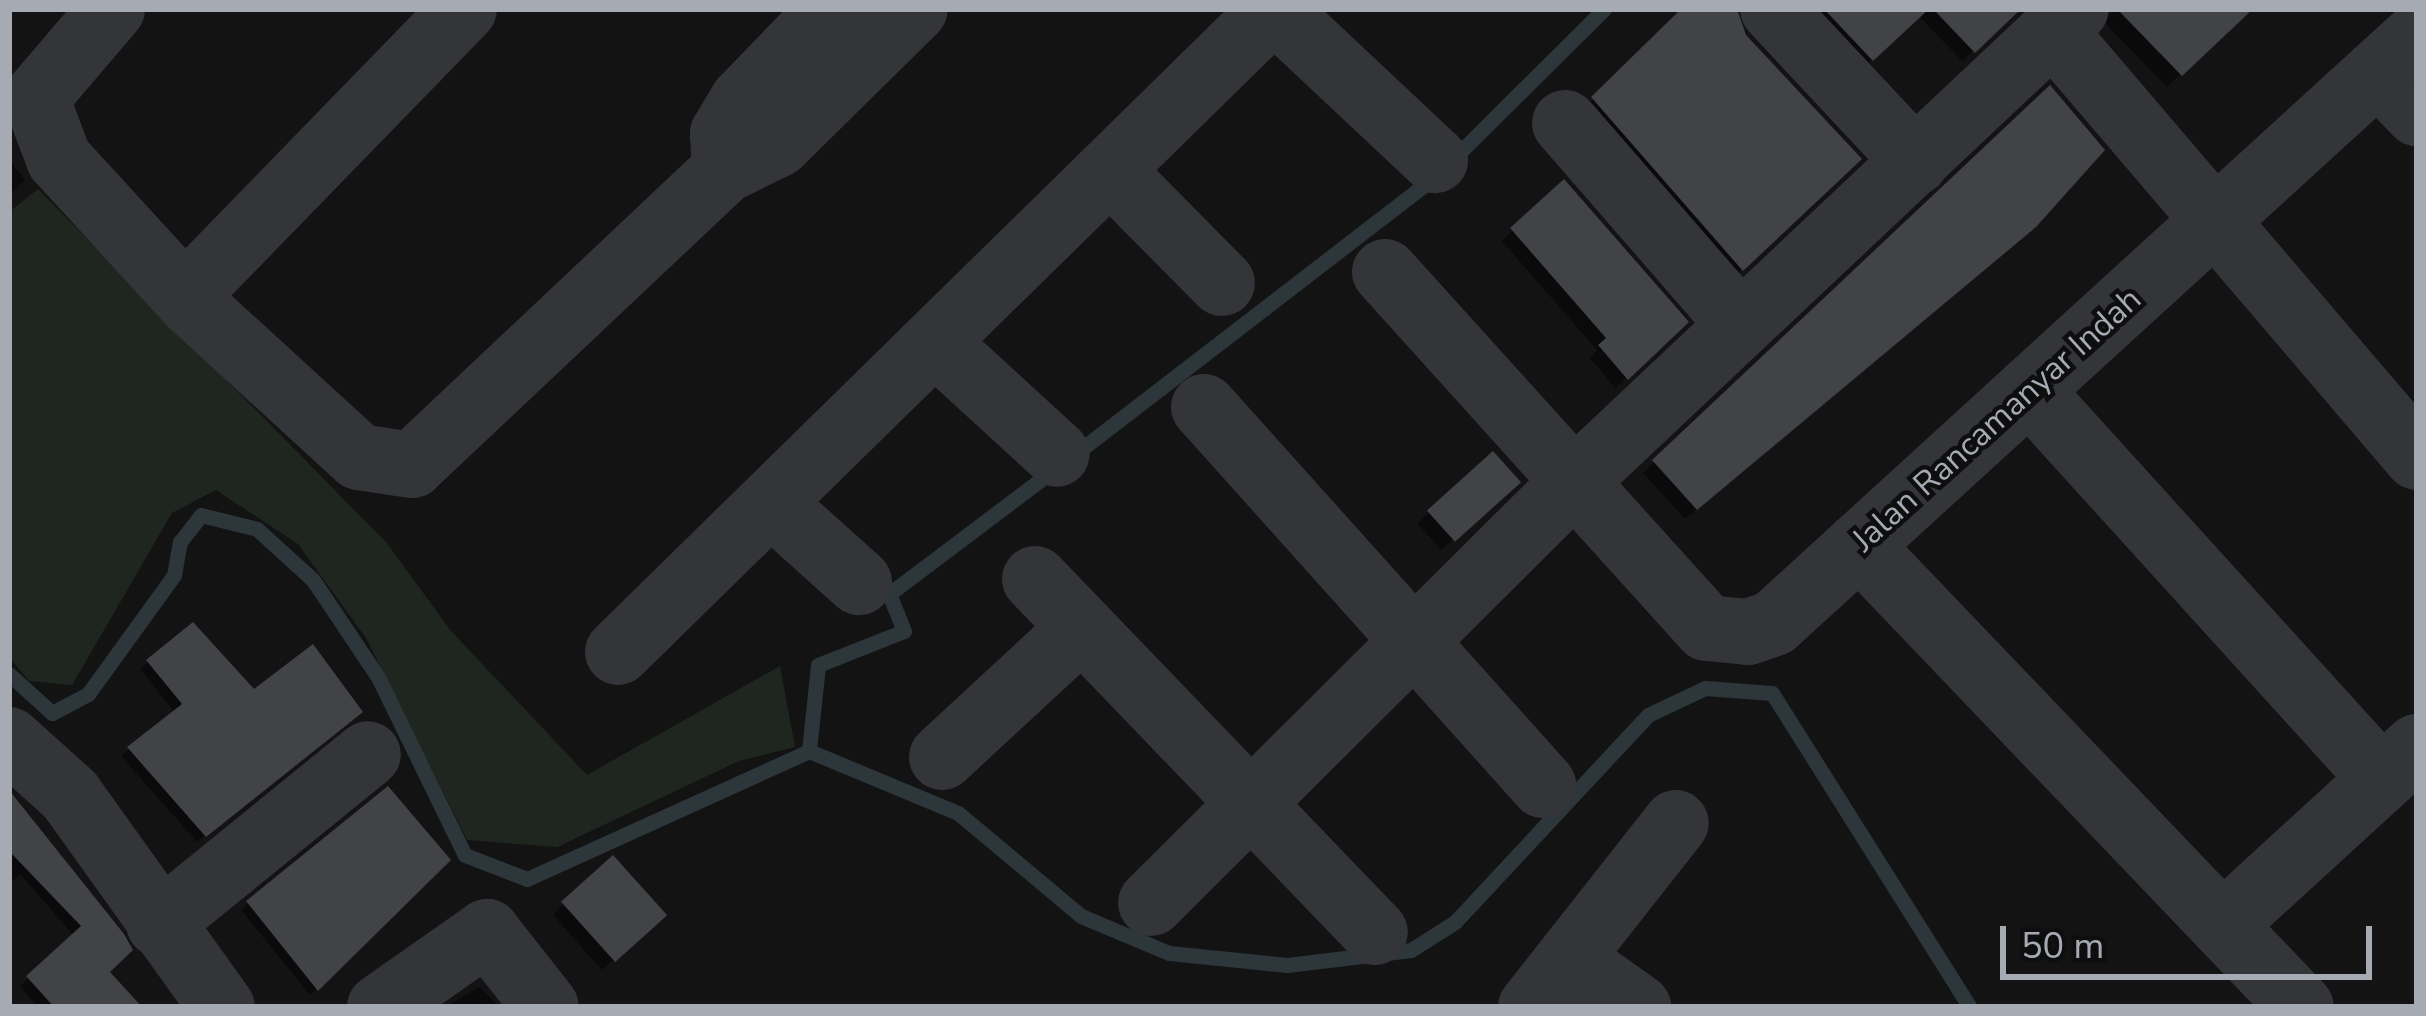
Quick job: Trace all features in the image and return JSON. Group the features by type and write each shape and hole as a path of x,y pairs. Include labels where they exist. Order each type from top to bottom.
{"street":[{"path":"112,9 36,98 59,159 184,296 359,457 412,465 725,170 778,144 915,9"},
{"path":"184,296 464,9"},
{"path":"725,170 723,133 743,100 831,9"},
{"path":"618,652 1115,175 1274,9 1435,160"},
{"path":"1773,9 1916,162"},
{"path":"1151,903 1577,479 2064,20 2213,223 2417,457"},
{"name":"Jalan Rancamanyar Indah","path":"1577,479 1707,628 1774,623 2213,223 2404,74"},
{"path":"1565,123 1740,324"},
{"path":"1115,175 1222,283"},
{"path":"1385,272 1577,479"},
{"path":"938,345 1057,454"},
{"path":"2029,390 2400,763 2228,921"},
{"path":"1204,407 1410,644 1544,785"},
{"path":"772,504 859,582"},
{"path":"1859,545 2228,921 2301,1007"},
{"path":"1036,579 1077,632 1255,800 1375,932"},
{"path":"942,757 1077,632"},
{"path":"9,740 70,795 222,1007"},
{"path":"159,924 368,754"},
{"path":"1638,1007 1552,984 1676,823"},
{"path":"380,1007 464,938 487,932 546,1007"}],"shaded area":[{"path":"38,189 386,542 451,631 587,775 780,666 795,747 739,761 557,847 467,840 366,638 298,544 216,490 172,513 72,685 29,681 9,657 9,212"}],"building":[{"path":"1681,9 1737,9 1746,35 1862,159 1743,271 1591,97"},
{"path":"1824,9 1929,9 1873,61"},
{"path":"1933,9 2021,9 1975,53"},
{"path":"2117,9 2253,9 2182,76"},
{"path":"2050,85 2105,150 2036,227 1697,510 1652,460"},
{"path":"1564,179 1689,322 1628,380 1598,345 1606,338 1510,228"},
{"path":"1493,451 1521,482 1455,542 1427,511"},
{"path":"193,622 254,689 313,644 363,712 206,837 127,747 182,704 146,660"},
{"path":"388,786 451,860 318,991 246,901"},
{"path":"9,790 124,934 133,950 110,972 142,1007 54,1007 26,976 81,926 9,851"},
{"path":"613,855 667,915 615,962 561,902"}],"waterway":[{"path":"1453,159 1604,9"},
{"path":"1075,454 1436,176"},
{"path":"809,751 818,665 904,631 889,594 1056,468"},
{"path":"9,674 52,713 88,694 174,575 180,542 201,515 257,529 313,580 378,677 465,855 527,879 809,751 958,813 1081,916 1169,953 1287,965 1411,950 1455,922 1648,715 1705,688 1772,693 1970,1007"}]}
